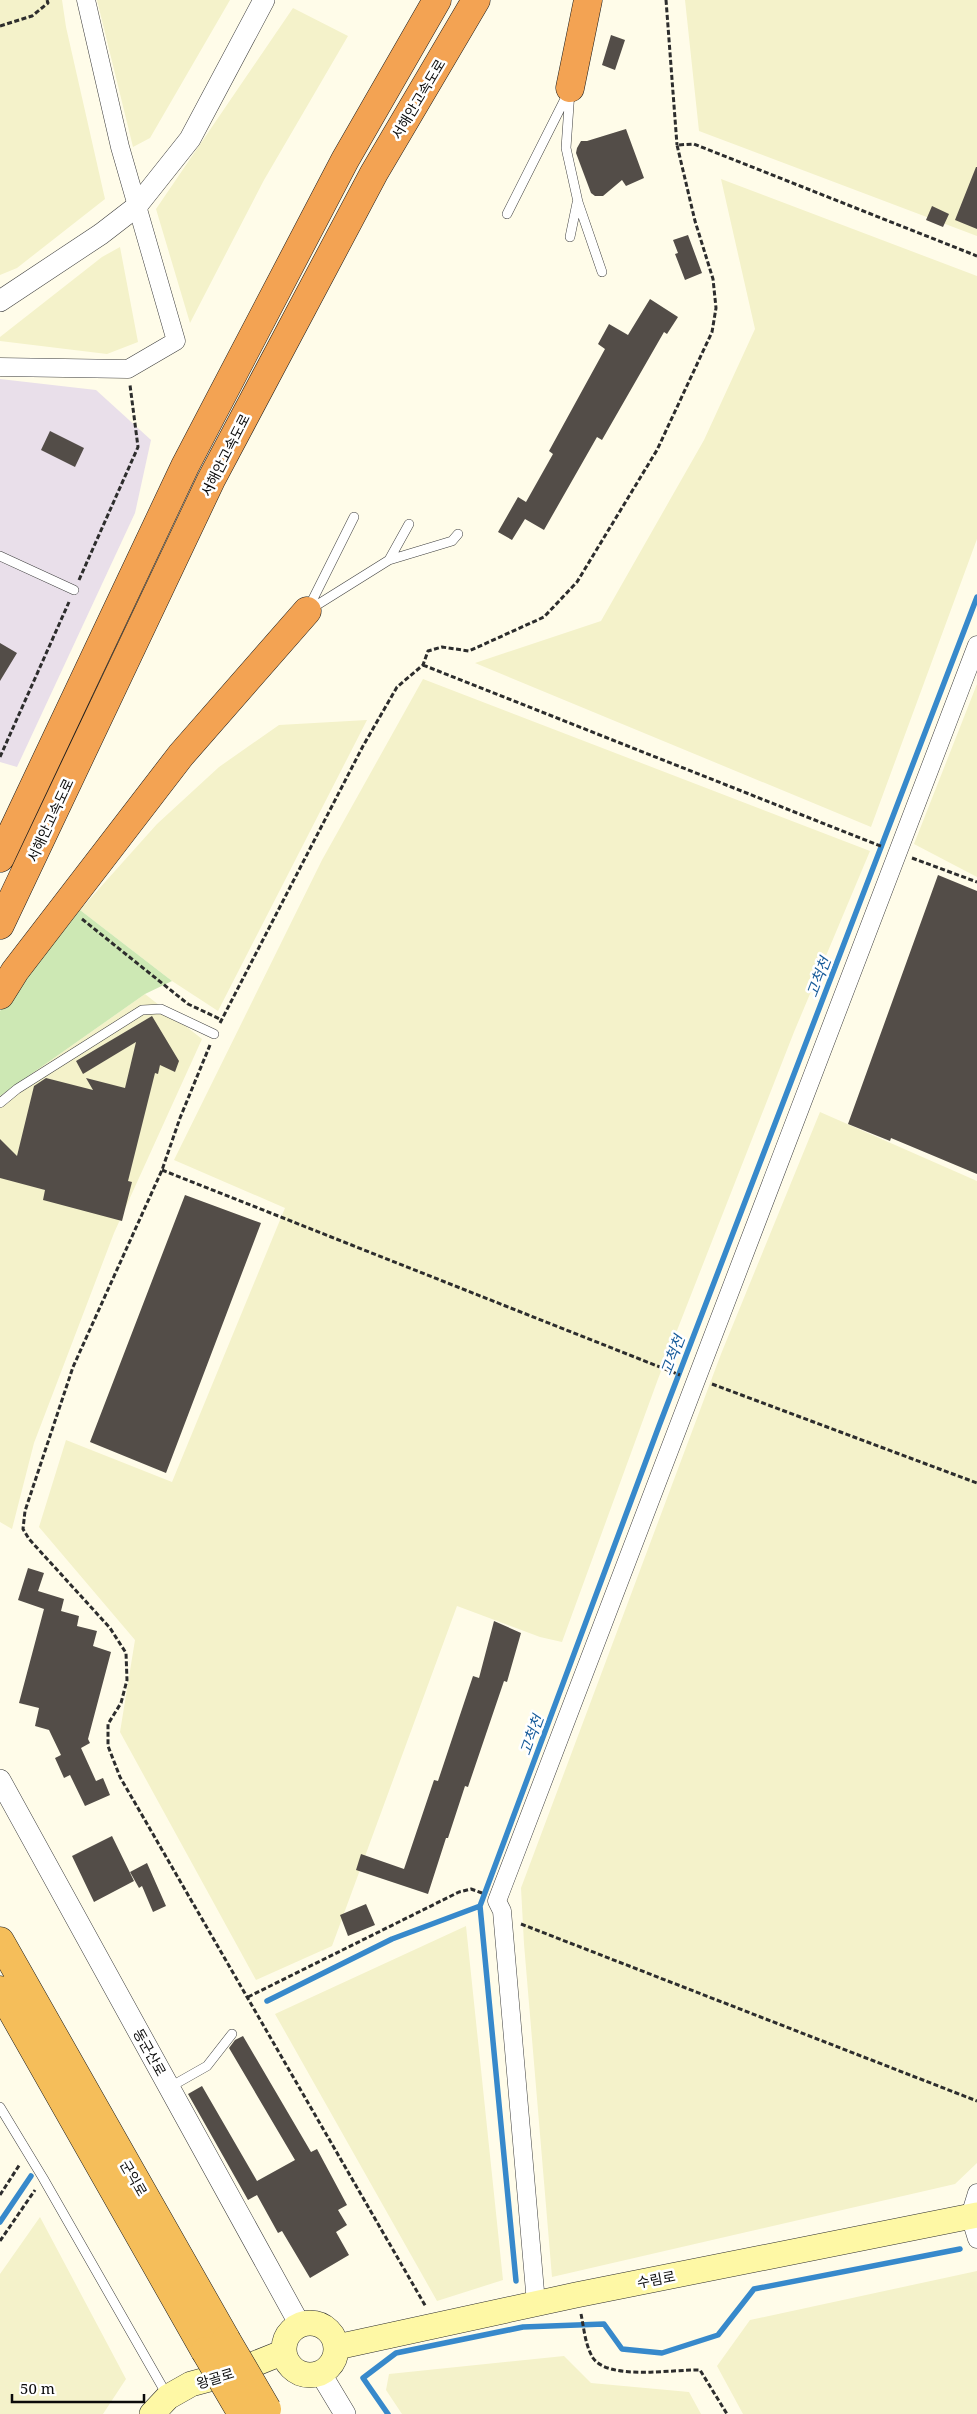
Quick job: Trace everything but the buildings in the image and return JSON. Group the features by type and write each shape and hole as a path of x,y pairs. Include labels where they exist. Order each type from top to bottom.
{"highway":[{"name":"서해안고속도로","path":"0,858 185,466 345,160 436,0"},
{"name":"서해안고속도로","path":"0,925 211,480 374,173 476,0"},
{"path":"570,88 588,0"},
{"path":"0,995 15,971 181,754 307,611"},
{"name":"군익로","path":"0,1941 215,2345"},
{"name":"군익로","path":"0,1990 215,2345 259,2412"}],"main road":[{"name":"수림로","path":"337,2346 975,2216"},
{"path":"316,2323 324,2326 334,2338 337,2346 333,2363 321,2374 304,2375 297,2372 286,2360 284,2352 287,2336 300,2325 316,2323"},
{"name":"왕골로","path":"160,2405 191,2384 232,2374 284,2352"}],"street":[{"path":"0,367 128,369 176,341 136,207 86,0"},
{"path":"0,301 101,234 136,207 190,139 264,0"},
{"path":"536,2304 502,1911 497,1901 894,852 977,645"},
{"name":"동군산로","path":"0,1780 300,2325"},
{"path":"321,2374 345,2414"}],"lane":[{"path":"570,88 566,148 578,202 602,272"},
{"path":"507,214 570,88"},
{"path":"570,237 578,202"},
{"path":"307,611 354,517"},
{"path":"389,560 409,524"},
{"path":"307,611 389,560 452,541 458,534"},
{"path":"0,556 74,590"},
{"path":"0,1103 17,1089 142,1010 161,1009 214,1034"},
{"path":"169,2088 207,2066 232,2034"},
{"path":"0,2107 43,2178 160,2405"}],"path":[{"path":"0,26 32,16 48,4 47,0"},
{"path":"437,2325 120,1777 108,1746 108,1724 121,1703 127,1680 126,1653 110,1628 29,1539 23,1529 26,1511 73,1367 162,1170 180,1118 214,1034 368,737 397,687 423,665 428,651 442,648 469,650 544,617 577,582 657,450 712,332 716,308 713,279 695,221 677,145 666,0"},
{"path":"677,145 694,144 977,256"},
{"path":"0,757 138,447 128,369"},
{"path":"423,665 894,852 977,882"},
{"path":"82,919 188,1004 222,1020"},
{"path":"162,1170 662,1368 977,1483"},
{"path":"248,1997 459,1892 472,1889"},
{"path":"502,1911 514,1921 977,2100"},
{"path":"0,2194 27,2154"},
{"path":"0,2242 43,2178"},
{"path":"582,2318 588,2348 594,2359 601,2366 621,2372 700,2370 727,2414"}],"shaded area":[{"path":"0,0 62,0 66,27 105,199 17,268 0,275"},
{"path":"97,0 230,0 150,138 133,147"},
{"path":"685,0 977,0 977,236 699,131"},
{"path":"293,8 348,36 264,180 190,323 156,209"},
{"path":"721,179 977,276 977,539 871,827 475,663 601,621 704,440 755,329"},
{"path":"120,247 138,342 107,354 0,341 0,337 102,257"},
{"path":"0,379 96,390 151,440 135,513 17,767 0,762"},
{"path":"423,679 870,851 794,1032 658,1379 562,1642 540,1637 457,1606 332,1946 256,1980 120,1732 135,1640 39,1527 66,1440 172,1482 285,1208 174,1160 322,860"},
{"path":"977,684 977,877 914,844"},
{"path":"367,720 218,1011 172,981 80,910 157,824 219,767 279,725"},
{"path":"145,994 202,1039 114,1233 34,1443 12,1529 0,1522 0,1096"},
{"path":"820,1112 977,1181 977,2163 955,2184 552,2277 521,1888 721,1354"},
{"path":"466,1926 503,2280 437,2301 275,2014"},
{"path":"40,2217 126,2379 103,2414 0,2414 0,2274"},
{"path":"977,2271 977,2414 743,2414 717,2366 750,2320"},
{"path":"564,2356 591,2383 689,2392 701,2414 402,2414 386,2390 389,2374"}],"green space":[{"path":"80,910 172,981 145,994 0,1096 0,1011"}],"waterway":[{"name":"고척천","path":"267,2001 392,1939 480,1906 659,1426 977,597"},
{"path":"480,1906 516,2281"},
{"path":"0,2222 31,2176"},
{"path":"388,2414 363,2378 396,2353 523,2327 604,2324 622,2349 662,2353 718,2335 754,2289 960,2249"}]}
